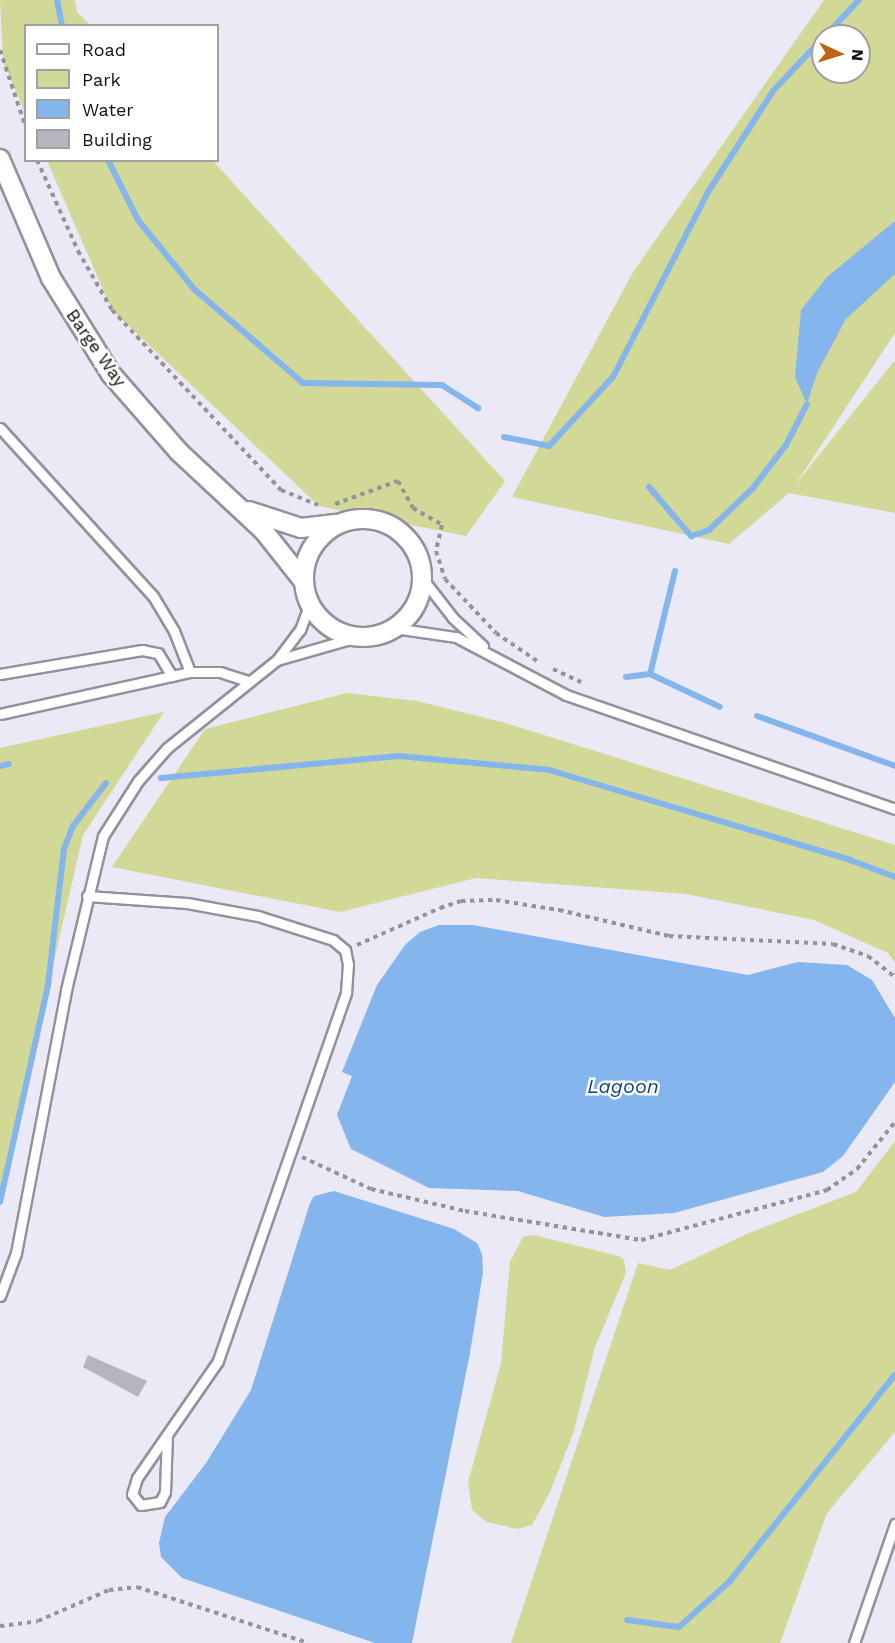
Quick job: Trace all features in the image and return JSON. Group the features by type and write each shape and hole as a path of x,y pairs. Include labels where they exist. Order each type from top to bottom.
{"street":[{"name":"Barge Way","path":"0,159 51,278 98,356 179,452 239,506 304,582"},
{"name":"Barge Way","path":"239,506 301,528 342,523"},
{"path":"360,519 394,528 417,555 422,579 414,607 394,628 376,636 357,637 338,632 321,620 310,603 304,582 306,563 313,546 326,532 342,523 360,519"}],"lane":[{"path":"0,428 153,596 174,631 189,672"},
{"path":"422,579 453,618 489,651"},
{"path":"0,1296 16,1253 87,896 103,836 138,781 178,737 278,660 300,630 310,603"},
{"path":"394,628 456,637 489,651 566,695 895,809"},
{"path":"278,660 357,637"},
{"path":"0,674 142,650 158,653 172,676"},
{"path":"0,714 189,672 220,672 248,681"},
{"path":"87,896 227,909 323,936 345,950 346,993 218,1360 167,1435 135,1483 134,1500 141,1505 155,1504 163,1498 167,1435"},
{"path":"854,1643 895,1524"}],"path":[{"path":"0,50 24,122"},
{"path":"38,162 78,251 112,310 281,490 319,506 342,503 398,481 413,508 442,525 436,551 445,579 469,607 496,633 541,663 588,686"},
{"path":"345,950 461,901 496,900 559,909 669,936 833,944 868,956 895,977"},
{"path":"289,1151 371,1189 476,1213 641,1240 827,1190 857,1168 895,1122"},
{"path":"0,1626 38,1621 109,1590 137,1587 308,1643"}],"green space":[{"path":"0,0 75,0 77,12 89,24 24,24 24,111 3,61"},
{"path":"824,0 895,0 895,333 795,485 895,360 895,513 789,493 729,544 512,497 633,272"},
{"path":"47,162 214,162 505,481 466,536 319,506 112,310"},
{"path":"347,693 417,701 506,723 895,845 895,963 888,953 814,920 686,894 476,878 340,912 112,867 205,729"},
{"path":"164,712 83,835 0,1196 0,748"},
{"path":"895,1141 895,1432 827,1513 780,1643 511,1643 638,1263 670,1270 749,1233 856,1192"},
{"path":"533,1235 619,1256 624,1260 626,1273 595,1347 573,1434 550,1492 532,1525 517,1529 487,1522 472,1510 468,1482 501,1363 510,1262 523,1237"}],"water":[{"path":"895,221 895,274 846,319 817,373 807,404 795,377 801,310 827,277"},
{"name":"Lagoon","path":"439,925 473,925 748,975 798,962 847,965 872,980 895,1018 895,1082 843,1156 823,1172 674,1213 604,1217 518,1191 429,1188 351,1149 337,1115 352,1076 342,1072 377,985 405,945 420,932"},
{"path":"334,1191 454,1229 477,1243 482,1254 483,1272 470,1353 412,1643 375,1643 182,1578 161,1557 159,1543 165,1517 206,1463 251,1390 310,1203 314,1196"}],"building":[{"path":"88,1355 147,1381 138,1397 83,1367"}],"waterway":[{"path":"57,0 62,24"},
{"path":"836,24 859,0"},
{"path":"504,437 549,446 613,377 708,192 773,91 811,51"},
{"path":"109,162 138,220 194,289 303,383 442,385 478,408"},
{"path":"649,487 691,536 709,530 753,488 786,445 807,404"},
{"path":"675,571 650,674 720,707"},
{"path":"626,677 650,674"},
{"path":"757,716 895,766"},
{"path":"161,778 399,756 549,770 850,860 895,877"},
{"path":"0,766 9,764"},
{"path":"0,1202 48,985 64,849 73,826 106,783"},
{"path":"627,1620 679,1627 729,1582 895,1375"}]}
